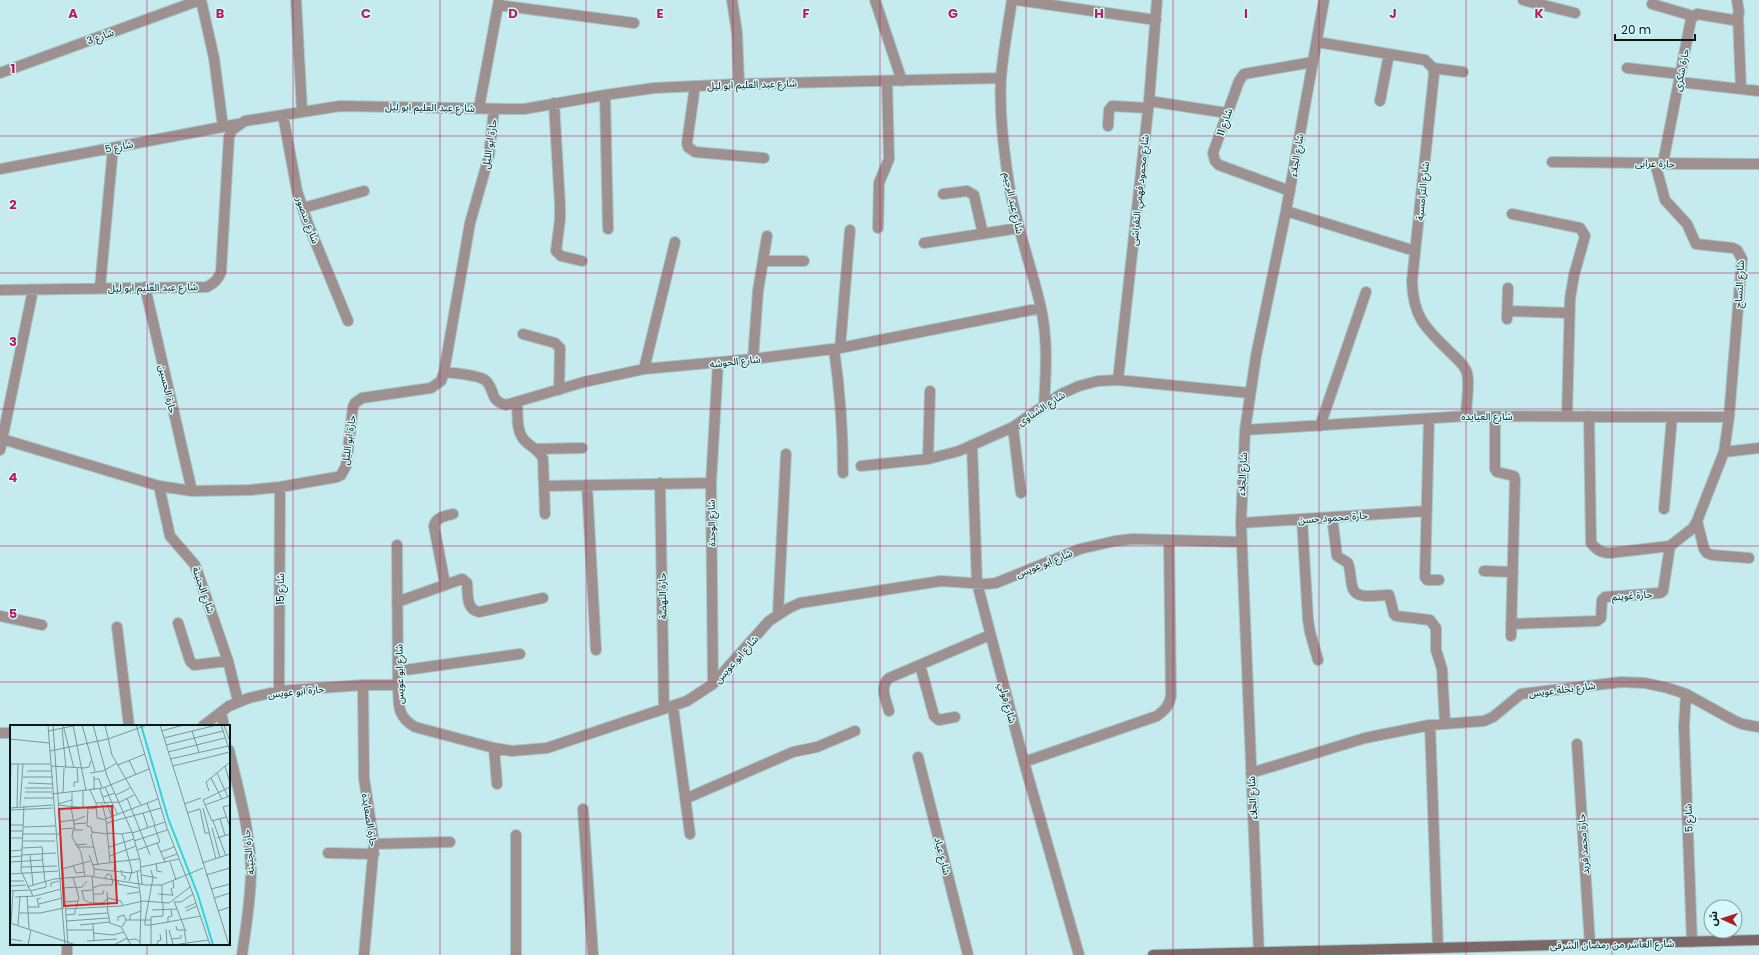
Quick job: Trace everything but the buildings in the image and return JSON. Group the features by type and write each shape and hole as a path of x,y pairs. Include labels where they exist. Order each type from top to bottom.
{"street":[{"name":"شارع 3","path":"0,73 201,0"},
{"path":"201,0 214,58 223,127"},
{"path":"296,0 302,111"},
{"path":"732,0 737,33 739,84"},
{"path":"875,0 902,81"},
{"name":"شارع عبد الرحيم","path":"1012,0 1001,78 1004,154 1010,192 1041,308 1045,333 1046,357 1044,405"},
{"path":"1016,0 1156,20"},
{"name":"شارع محمود فهمي النقراشى","path":"1118,380 1148,104 1157,0"},
{"name":"شارع الجلاء","path":"1259,954 1241,542 1245,430 1249,393 1290,191 1324,0"},
{"path":"1523,0 1575,13"},
{"path":"1737,0 1741,89"},
{"path":"479,108 498,2 634,23"},
{"path":"1652,4 1693,16 1696,14 1732,20 1738,16"},
{"name":"حارة شكرى","path":"1659,163 1693,16"},
{"path":"1317,42 1425,60 1433,68 1463,72"},
{"path":"1380,101 1389,54"},
{"name":"شارع 11","path":"1290,191 1219,165 1215,161 1213,153 1238,81 1244,74 1313,62"},
{"name":"شارع الترامسية","path":"1433,68 1434,74 1412,281 1414,305 1426,327 1465,368 1468,377 1466,416"},
{"path":"1627,68 1759,91"},
{"name":"شارع عبد العليم ابو ليل","path":"0,290 207,286 218,279 221,272 229,137 232,130 238,124 245,121 340,106 524,109 605,94 654,88 739,84 887,82 1001,78"},
{"path":"878,228 879,184 889,159 887,82"},
{"path":"695,86 687,142 688,147 695,152 764,158"},
{"path":"605,94 608,229"},
{"path":"554,103 560,205 560,219 556,251 561,256 582,261"},
{"path":"1108,126 1109,110 1112,106 1148,104 1227,113"},
{"name":"حارة ابو الليل","path":"2,439 159,486 192,491 250,490 280,487 341,475 346,466 353,407 358,400 431,388 441,381 444,372 472,216 489,156 494,109"},
{"name":"شارع منصور","path":"283,115 293,174 303,208 348,321"},
{"name":"شارع 5","path":"0,169 238,124"},
{"path":"100,288 113,148"},
{"name":"حارة عرابى","path":"1552,162 1759,164"},
{"name":"شارع النساج","path":"1659,163 1665,200 1687,224 1696,244 1733,248 1737,250 1742,259 1729,417 1724,452"},
{"path":"303,208 364,191"},
{"path":"944,194 967,191 974,195 982,234"},
{"path":"1286,211 1415,251"},
{"path":"1512,214 1580,228 1583,231 1584,240 1572,285 1569,313 1567,416"},
{"path":"924,243 1019,228"},
{"path":"843,473 837,349 850,230"},
{"path":"753,359 758,291 767,236"},
{"path":"644,369 675,242"},
{"path":"763,261 804,261"},
{"name":"حارة الحسين","path":"145,287 192,491"},
{"path":"1508,288 1508,315 1569,313"},
{"path":"0,450 33,290"},
{"path":"1320,426 1366,292"},
{"name":"شارع الحوشه","path":"444,372 483,378 488,382 494,398 499,403 506,405 584,382 644,369 753,359 837,349 1041,308"},
{"path":"523,334 555,343 560,348 559,390"},
{"name":"شارع الوحدة","path":"713,684 711,483 718,362"},
{"name":"شارع الشناوى","path":"861,466 928,459 972,445 1013,427 1061,394 1079,386 1098,381 1118,380 1249,393"},
{"path":"928,459 930,391"},
{"path":"517,403 520,433 526,442 541,453 543,459 545,514"},
{"name":"شارع العيايده","path":"1245,430 1466,416 1729,417"},
{"path":"1495,416 1494,469 1497,472 1514,476 1515,479 1511,636"},
{"path":"1589,416 1591,543 1602,553 1670,546 1693,528 1724,452 1759,448"},
{"path":"1664,509 1672,417"},
{"path":"1429,418 1425,577 1427,580 1439,580"},
{"path":"1013,427 1021,493"},
{"name":"شارع فولي","path":"972,445 977,583 1024,762 1079,955"},
{"path":"536,449 582,448"},
{"path":"778,614 786,454"},
{"name":"حارة النهضة","path":"660,483 668,708 690,834"},
{"path":"544,486 711,483"},
{"path":"586,485 596,650"},
{"name":"شارع الجنينة","path":"159,486 170,536 196,565 228,661 238,701"},
{"name":"شارع 15","path":"280,487 280,691"},
{"name":"حارة محمود حسن","path":"1241,523 1426,511"},
{"path":"445,584 434,526 439,518 453,514"},
{"path":"1332,517 1337,556 1348,563 1353,590 1362,595 1389,595 1394,614 1396,616 1430,620 1434,623 1436,628 1436,650 1442,669 1445,724"},
{"path":"1302,519 1309,626 1318,660"},
{"path":"1697,521 1704,549 1707,553 1748,558"},
{"name":"شارع ابو عويس","path":"397,545 398,685 399,707 402,715 407,722 415,727 494,748 512,751 547,748 687,701 713,684 770,621 778,614 794,605 813,600 941,581 977,583 996,582 1080,549 1097,544 1133,539 1241,542"},
{"path":"1024,762 1157,716 1164,711 1169,704 1171,696 1169,540"},
{"name":"حارة غوينم","path":"1511,624 1597,621 1601,618 1602,600 1605,597 1660,593 1664,587 1668,551 1670,546"},
{"path":"1484,571 1513,572"},
{"path":"397,602 459,579 467,583 469,605 475,611 480,612 543,598"},
{"path":"0,616 42,625"},
{"path":"178,623 192,663 196,666 228,661"},
{"path":"117,627 129,725"},
{"path":"889,711 884,690 886,681 889,678 990,635"},
{"path":"398,671 520,654"},
{"path":"920,665 934,716 939,720 955,717"},
{"name":"شارع نخلة عويس","path":"1251,773 1365,738 1430,725 1484,721 1493,717 1521,694 1621,682 1645,683 1668,688 1686,694 1738,722 1759,727"},
{"name":"حارة ابو عويس","path":"204,725 238,701 280,691 363,685 398,685"},
{"name":"حارة الصعايدة","path":"363,685 364,778 374,849 364,955"},
{"name":"شارع 5","path":"1686,694 1684,726 1692,942"},
{"path":"221,712 224,725"},
{"path":"1430,725 1438,948"},
{"path":"685,799 793,752 817,747 855,731"},
{"name":"حارة محمد فريد","path":"1576,744 1590,944"},
{"path":"494,748 497,784"},
{"name":"حارة الجنينة","path":"230,755 247,832 251,868 251,887 242,955"},
{"name":"شارع عياد","path":"918,756 968,955"},
{"path":"583,809 594,955"},
{"path":"516,835 516,955"},
{"path":"328,852 450,842"},
{"name":"شارع العاشر من رمضان الشرقى","path":"1153,955 1259,954 1759,940"}]}
